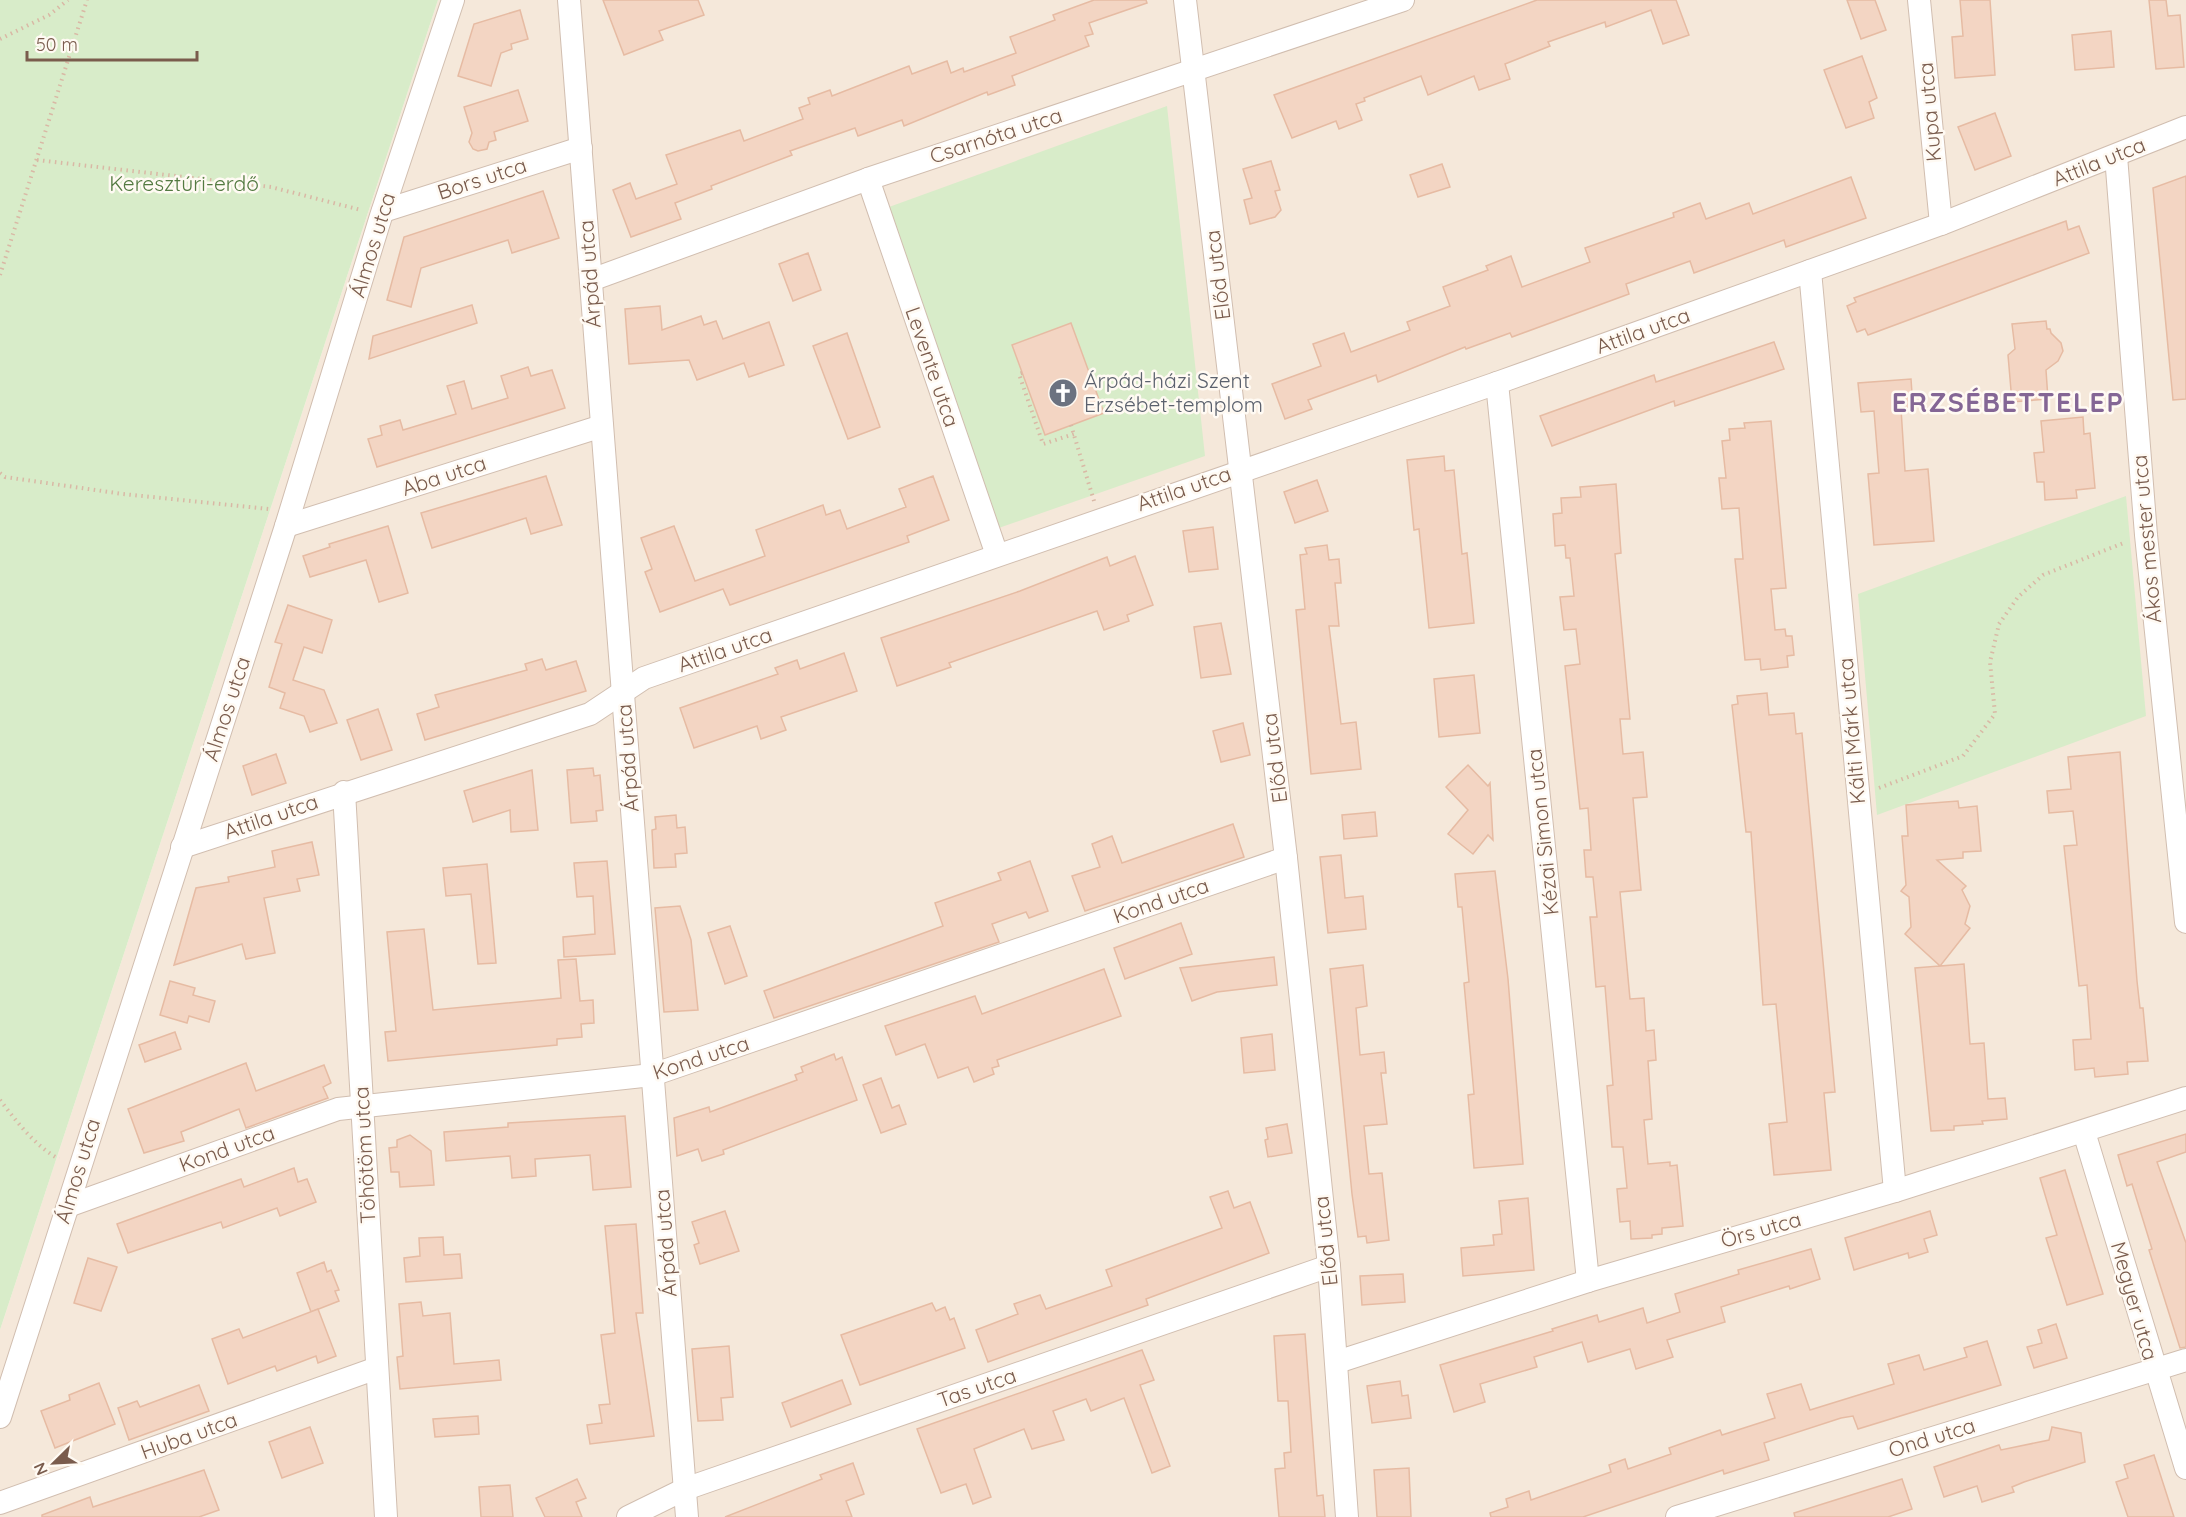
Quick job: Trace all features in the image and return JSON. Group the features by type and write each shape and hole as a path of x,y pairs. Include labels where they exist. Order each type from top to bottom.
{"street":[{"name":"Álmos utca","path":"0,1417 288,519 382,213 453,0"},
{"name":"Árpád utca","path":"569,0 687,1517"},
{"name":"Előd utca","path":"1185,0 1286,858 1329,1266 1347,1517"},
{"name":"Csarnóta utca","path":"591,280 868,179 1403,0"},
{"name":"Kupa utca","path":"1919,0 1941,224"},
{"name":"Attila utca","path":"183,846 590,714 644,678 1497,383 1941,224 2186,127"},
{"name":"Bors utca","path":"382,213 581,148"},
{"name":"Ákos mester utca","path":"2116,156 2146,535 2186,922"},
{"name":"Levente utca","path":"868,179 997,555"},
{"name":"Kálti Márk utca","path":"1810,271 1895,1191"},
{"name":"Kézai Simon utca","path":"1497,383 1588,1281"},
{"name":"Aba utca","path":"288,519 602,426"},
{"name":"Töhötöm utca","path":"344,792 386,1517"},
{"name":"Kond utca","path":"68,1206 338,1110 652,1075 1286,858"},
{"name":"Örs utca","path":"1337,1362 1588,1281 1895,1191 2186,1098"},
{"name":"Megyer utca","path":"2084,1132 2154,1370 2186,1468"},
{"name":"Tas utca","path":"628,1517 685,1489 1329,1266"},
{"name":"Ond utca","path":"1677,1517 2186,1360"},
{"name":"Huba utca","path":"0,1503 378,1368"}],"path":[{"path":"0,39 49,15 68,0"},
{"path":"0,275 87,0"},
{"path":"37,160 271,187 382,213"},
{"path":"1022,373 1019,374 1043,444 1074,434"},
{"path":"1071,425 1099,519"},
{"path":"0,473 5,477 288,519"},
{"path":"1858,796 1963,756 1995,714 1990,662 1999,624 2018,597 2043,575 2146,535"},
{"path":"0,1100 18,1124 48,1153 79,1169"}],"shaded area":[{"path":"438,0 2186,0 2186,1517 0,1517 0,1330"}],"green space":[{"name":"Keresztúri-erdő","path":"0,0 438,0 0,1330"},
{"path":"1167,106 1205,456 993,530 889,207"},
{"path":"2126,496 2146,716 1877,815 1858,594"}],"building":[{"path":"603,0 698,0 704,15 659,31 663,40 624,55"},
{"path":"1094,0 1146,0 1147,3 1089,23 1093,34 1085,36 1089,46 1012,76 1015,85 988,95 987,92 904,126 902,120 858,136 855,128 790,151 792,155 711,186 712,189 675,203 681,219 631,237 613,190 630,183 636,199 677,184 666,155 740,130 744,141 803,119 799,108 810,104 808,98 830,90 832,96 909,66 912,74 947,61 951,73 963,68 964,72 1016,53 1010,37 1055,20 1053,15"},
{"path":"1537,0 1676,0 1689,35 1663,44 1651,10 1606,27 1605,22 1548,42 1550,46 1505,64 1510,79 1479,90 1474,76 1428,95 1421,76 1364,98 1365,101 1356,104 1362,120 1339,129 1336,121 1292,138 1274,95"},
{"path":"1847,0 1875,0 1886,30 1861,39"},
{"path":"1960,0 1990,0 1995,75 1955,78 1952,37 1963,36"},
{"path":"2149,0 2166,0 2168,16 2180,15 2184,67 2156,69"},
{"path":"520,10 528,39 511,44 512,49 501,53 491,86 458,76 474,24"},
{"path":"2111,31 2114,67 2075,70 2072,35"},
{"path":"1862,56 1877,98 1869,102 1874,118 1846,128 1824,70"},
{"path":"518,90 528,121 494,132 496,140 489,142 487,149 478,151 473,149 469,142 472,133 464,107"},
{"path":"1995,113 2011,156 1975,170 1958,127"},
{"path":"1271,161 1280,190 1275,191 1281,210 1275,217 1250,224 1244,200 1252,198 1243,169"},
{"path":"1442,164 1450,187 1418,197 1410,175"},
{"path":"2186,176 2186,399 2173,400 2153,188"},
{"path":"1851,177 1866,218 1786,247 1784,240 1694,273 1690,261 1626,284 1629,294 1512,337 1510,333 1466,349 1465,347 1378,382 1376,375 1308,400 1312,409 1285,419 1272,384 1321,366 1313,344 1344,333 1351,352 1410,330 1407,322 1450,306 1443,287 1488,270 1486,266 1511,256 1522,287 1590,262 1585,248 1674,217 1673,213 1700,203 1706,219 1749,203 1753,214"},
{"path":"543,191 559,238 512,253 508,240 421,268 411,307 387,300 404,237"},
{"path":"2066,221 2068,230 2079,226 2089,253 1868,335 1865,329 1857,332 1847,306 1856,302 1854,298"},
{"path":"808,253 821,290 793,301 779,264"},
{"path":"472,305 477,323 369,359 373,336"},
{"path":"660,306 662,330 701,316 704,325 716,321 723,339 769,322 784,365 749,377 744,363 697,380 689,360 629,364 625,309"},
{"path":"2046,321 2047,329 2050,329 2061,343 2063,351 2058,361 2046,370 2048,399 2012,402 2008,355 2015,349 2012,324"},
{"name":"Árpád-házi Szent Erzsébet-templom","path":"1071,323 1104,413 1045,435 1012,345"},
{"path":"847,333 880,427 848,439 813,346"},
{"path":"1774,342 1784,369 1675,406 1674,401 1552,446 1540,416 1654,375 1656,382"},
{"path":"528,367 531,376 552,370 565,408 377,467 368,439 382,435 380,426 400,420 403,430 456,414 447,386 464,381 472,409 508,398 501,376"},
{"path":"1911,379 1913,408 1901,409 1905,471 1928,469 1934,541 1874,545 1868,474 1879,473 1874,411 1861,412 1858,383"},
{"path":"2083,417 2084,434 2090,433 2095,488 2076,490 2077,498 2045,500 2044,482 2037,482 2034,453 2044,452 2041,421"},
{"path":"1771,421 1786,588 1771,589 1775,630 1785,629 1786,636 1792,636 1794,655 1787,656 1788,667 1761,670 1760,659 1745,660 1735,559 1743,559 1739,508 1722,509 1719,478 1726,478 1722,441 1730,440 1729,429 1745,428 1744,423"},
{"path":"1444,456 1445,471 1454,470 1462,554 1467,553 1474,623 1429,628 1419,529 1414,530 1407,460"},
{"path":"546,476 562,525 531,534 526,518 432,548 421,513"},
{"path":"933,476 949,520 907,536 909,542 730,605 723,589 660,612 645,572 652,569 641,538 674,526 695,581 765,556 756,530 823,505 826,515 840,510 847,529 906,507 899,489"},
{"path":"1317,480 1328,511 1295,523 1284,492"},
{"path":"1616,484 1621,553 1615,554 1630,719 1620,719 1623,754 1643,752 1647,797 1633,798 1641,890 1620,892 1630,999 1644,998 1646,1031 1654,1030 1656,1060 1648,1061 1652,1119 1644,1120 1648,1164 1670,1162 1670,1166 1677,1165 1683,1226 1662,1228 1662,1234 1652,1235 1652,1238 1631,1239 1630,1221 1620,1222 1617,1189 1627,1188 1623,1147 1612,1147 1607,1086 1613,1085 1605,986 1596,987 1590,917 1597,917 1593,877 1586,877 1584,850 1591,850 1588,808 1580,809 1565,666 1580,664 1576,629 1564,630 1560,597 1574,596 1570,558 1566,558 1565,545 1555,546 1553,514 1562,513 1561,498 1581,497 1580,487"},
{"path":"388,526 408,593 379,602 366,560 310,577 303,556 330,547 329,544"},
{"path":"1213,527 1218,569 1189,572 1183,531"},
{"path":"1327,545 1329,560 1339,559 1341,583 1335,583 1339,626 1329,626 1341,724 1356,722 1361,769 1311,774 1296,610 1305,609 1300,555 1307,554 1305,548"},
{"path":"1135,556 1153,605 1127,615 1129,621 1104,630 1097,611 949,663 951,667 897,686 881,638 1020,591 1107,557 1110,566"},
{"path":"288,605 332,620 322,653 304,647 293,680 324,690 337,723 310,732 304,716 280,708 285,693 269,687 282,644 275,642"},
{"path":"1221,623 1231,674 1201,678 1194,627"},
{"path":"844,653 857,691 781,717 786,730 761,739 757,726 694,748 680,708 778,674 775,668 797,660 800,669"},
{"path":"542,659 546,670 576,661 586,691 425,740 417,714 439,707 435,695 527,670 525,664"},
{"path":"1474,675 1480,733 1439,737 1434,679"},
{"path":"1767,693 1769,715 1794,713 1796,734 1802,733 1835,1092 1824,1093 1831,1170 1774,1175 1769,1124 1787,1122 1776,1004 1763,1005 1751,832 1746,832 1732,705 1738,704 1737,696"},
{"path":"378,709 392,750 361,760 347,720"},
{"path":"1243,723 1250,755 1221,762 1213,731"},
{"path":"2120,752 2137,981 2140,1008 2143,1008 2148,1061 2127,1062 2128,1074 2095,1077 2094,1068 2075,1070 2073,1040 2091,1039 2087,985 2079,986 2064,846 2077,845 2073,811 2049,813 2047,791 2071,789 2068,757"},
{"path":"276,754 286,783 252,795 243,766"},
{"path":"1468,765 1488,786 1490,783 1493,840 1488,835 1473,854 1448,834 1468,810 1446,787"},
{"path":"593,768 594,776 600,775 603,810 596,811 597,821 571,823 567,770"},
{"path":"532,770 538,830 511,832 510,810 473,822 464,791"},
{"path":"1958,801 1959,808 1977,806 1981,851 1963,852 1963,858 1937,860 1966,886 1962,890 1970,906 1965,924 1970,928 1940,966 1905,934 1911,927 1909,897 1901,891 1906,885 1902,836 1908,836 1906,805"},
{"path":"1375,812 1377,836 1344,839 1342,815"},
{"path":"676,815 677,828 685,827 687,853 675,854 676,867 654,868 652,830 656,829 655,817"},
{"path":"1233,824 1244,857 1085,911 1072,876 1100,867 1092,844 1112,836 1122,863"},
{"path":"312,842 319,875 297,879 300,891 264,898 275,953 246,959 242,944 174,965 196,888 229,882 228,877 275,867 272,851"},
{"path":"1341,855 1345,898 1363,896 1366,929 1328,933 1320,857"},
{"path":"607,861 615,954 564,957 563,937 595,934 593,896 577,897 574,863"},
{"path":"1030,861 1048,911 1029,918 1026,912 992,924 999,942 774,1018 764,991 943,926 935,903 1001,880 998,873"},
{"path":"487,864 496,963 478,964 471,894 446,896 443,868"},
{"path":"1495,871 1508,979 1523,1164 1474,1168 1468,1095 1474,1094 1464,983 1469,982 1462,907 1458,907 1455,874"},
{"path":"680,906 691,940 698,1010 664,1012 655,908"},
{"path":"1181,923 1192,954 1125,979 1114,948"},
{"path":"730,926 747,976 725,984 708,933"},
{"path":"424,929 433,1010 561,998 558,960 576,959 580,1001 593,1000 594,1023 581,1024 582,1037 557,1039 557,1045 388,1061 385,1032 396,1031 387,932"},
{"path":"1274,957 1277,985 1217,992 1192,1001 1180,968"},
{"path":"1964,964 1970,1044 1984,1043 1988,1099 2005,1098 2007,1119 1982,1121 1983,1124 1954,1126 1954,1130 1931,1131 1915,968"},
{"path":"1363,965 1367,1006 1356,1008 1360,1055 1384,1052 1386,1073 1381,1073 1387,1124 1364,1126 1369,1174 1382,1173 1389,1240 1367,1243 1366,1236 1358,1237 1352,1194 1330,969"},
{"path":"1104,969 1121,1016 997,1060 999,1066 992,1068 994,1074 974,1082 968,1067 938,1078 925,1044 896,1055 885,1026 975,996 982,1014"},
{"path":"170,981 195,988 193,995 215,1001 209,1022 189,1016 187,1023 160,1015"},
{"path":"175,1032 181,1049 145,1062 139,1045"},
{"path":"1272,1034 1275,1070 1244,1073 1241,1038"},
{"path":"834,1054 836,1060 842,1057 857,1100 723,1150 724,1154 702,1161 698,1149 677,1156 674,1118 709,1107 710,1112 797,1080 795,1075 803,1072 801,1067"},
{"path":"246,1063 256,1091 324,1065 331,1083 323,1087 328,1098 246,1128 239,1109 181,1132 184,1141 144,1153 128,1109"},
{"path":"881,1078 892,1108 899,1105 906,1124 881,1133 863,1085"},
{"path":"625,1116 631,1187 593,1190 590,1155 535,1159 536,1176 512,1178 510,1156 446,1161 444,1132 508,1127 508,1123"},
{"path":"1287,1124 1292,1153 1268,1157 1265,1140 1268,1139 1266,1128"},
{"path":"2186,1134 2186,1152 2157,1162 2186,1243 2186,1347 2180,1348 2149,1250 2152,1249 2132,1184 2127,1186 2118,1155"},
{"path":"410,1135 431,1151 434,1185 400,1187 399,1172 391,1172 389,1148 397,1147 397,1140"},
{"path":"294,1168 298,1182 307,1179 316,1202 280,1216 277,1208 223,1228 221,1222 128,1253 117,1224 241,1179 244,1187"},
{"path":"2065,1170 2103,1294 2067,1305 2046,1238 2057,1235 2040,1178"},
{"path":"1228,1191 1234,1208 1250,1202 1269,1253 1146,1299 1148,1305 988,1362 976,1330 1018,1314 1014,1304 1040,1295 1046,1309 1112,1286 1106,1270 1222,1228 1210,1197"},
{"path":"1528,1198 1534,1270 1463,1276 1461,1248 1494,1245 1493,1235 1502,1234 1499,1201"},
{"path":"725,1211 739,1251 700,1264 694,1245 699,1243 692,1222"},
{"path":"1930,1211 1937,1235 1924,1239 1928,1252 1909,1258 1908,1253 1854,1270 1845,1238"},
{"path":"636,1224 643,1313 636,1313 654,1436 590,1444 587,1425 602,1423 599,1405 610,1404 601,1335 615,1333 605,1226"},
{"path":"443,1237 444,1255 460,1254 462,1278 406,1282 404,1258 420,1256 419,1238"},
{"path":"1811,1249 1820,1279 1721,1307 1725,1322 1667,1340 1673,1357 1636,1369 1630,1349 1588,1362 1582,1342 1534,1357 1537,1367 1480,1384 1485,1402 1454,1412 1440,1365 1553,1331 1552,1329 1597,1315 1599,1322 1643,1308 1647,1323 1680,1312 1675,1294 1739,1274 1738,1270"},
{"path":"88,1258 117,1267 101,1311 74,1303"},
{"path":"324,1262 327,1272 331,1270 339,1290 335,1291 339,1301 311,1312 297,1273"},
{"path":"1403,1274 1405,1302 1362,1305 1360,1276"},
{"path":"421,1302 423,1316 450,1313 454,1364 499,1360 501,1380 400,1389 397,1357 403,1356 399,1304"},
{"path":"932,1303 936,1311 945,1307 950,1320 954,1318 965,1348 860,1385 841,1335"},
{"path":"318,1309 336,1356 318,1363 316,1356 277,1371 275,1366 228,1384 212,1339 239,1329 243,1338"},
{"path":"2056,1324 2067,1358 2034,1368 2027,1347 2042,1343 2038,1330"},
{"path":"1305,1334 1317,1496 1323,1495 1325,1517 1279,1517 1275,1469 1285,1468 1284,1453 1291,1452 1288,1401 1278,1401 1274,1336"},
{"path":"1987,1341 2001,1385 1858,1429 1853,1416 1841,1418 1764,1443 1769,1460 1724,1474 1723,1470 1583,1517 1491,1517 1490,1513 1508,1507 1506,1499 1529,1491 1531,1500 1611,1472 1609,1465 1625,1459 1628,1469 1671,1454 1669,1448 1720,1430 1722,1435 1775,1418 1767,1394 1801,1384 1810,1410 1894,1384 1888,1364 1919,1355 1924,1370 1967,1357 1964,1348"},
{"path":"729,1346 733,1397 721,1398 723,1420 698,1421 692,1349"},
{"path":"1142,1350 1154,1380 1140,1385 1170,1466 1152,1473 1124,1398 1091,1411 1086,1399 1053,1411 1064,1440 1032,1449 1024,1429 974,1449 991,1497 973,1504 966,1484 941,1493 917,1429"},
{"path":"842,1380 851,1404 791,1427 782,1403"},
{"path":"1400,1381 1402,1396 1408,1395 1411,1418 1372,1423 1367,1386"},
{"path":"99,1383 115,1424 55,1448 41,1411 70,1400 69,1395"},
{"path":"199,1385 209,1411 129,1440 118,1408 137,1401 140,1407"},
{"path":"478,1416 479,1434 435,1437 433,1419"},
{"path":"310,1427 323,1463 282,1478 269,1442"},
{"path":"2052,1427 2081,1433 2085,1462 2024,1482 2012,1487 2014,1492 1982,1502 1977,1486 1944,1497 1934,1467 1999,1445 2001,1450 2049,1440"},
{"path":"2154,1455 2174,1517 2128,1517 2116,1482 2128,1478 2124,1465"},
{"path":"853,1463 864,1494 846,1501 852,1517 725,1517 822,1479 820,1475"},
{"path":"1409,1468 1411,1517 1377,1517 1374,1470"},
{"path":"204,1470 219,1510 199,1517 42,1517 42,1515 90,1497 93,1507"},
{"path":"577,1479 586,1498 576,1502 582,1517 545,1517 536,1498"},
{"path":"1902,1479 1912,1509 1888,1517 1795,1517 1794,1513"},
{"path":"510,1485 513,1517 481,1517 479,1487"}],"place":[{"name":"Árpád-házi Szent Erzsébet-templom","path":"1063,393"}],"district":[{"name":"ERZSÉBETTELEP","path":"2008,403"}]}
